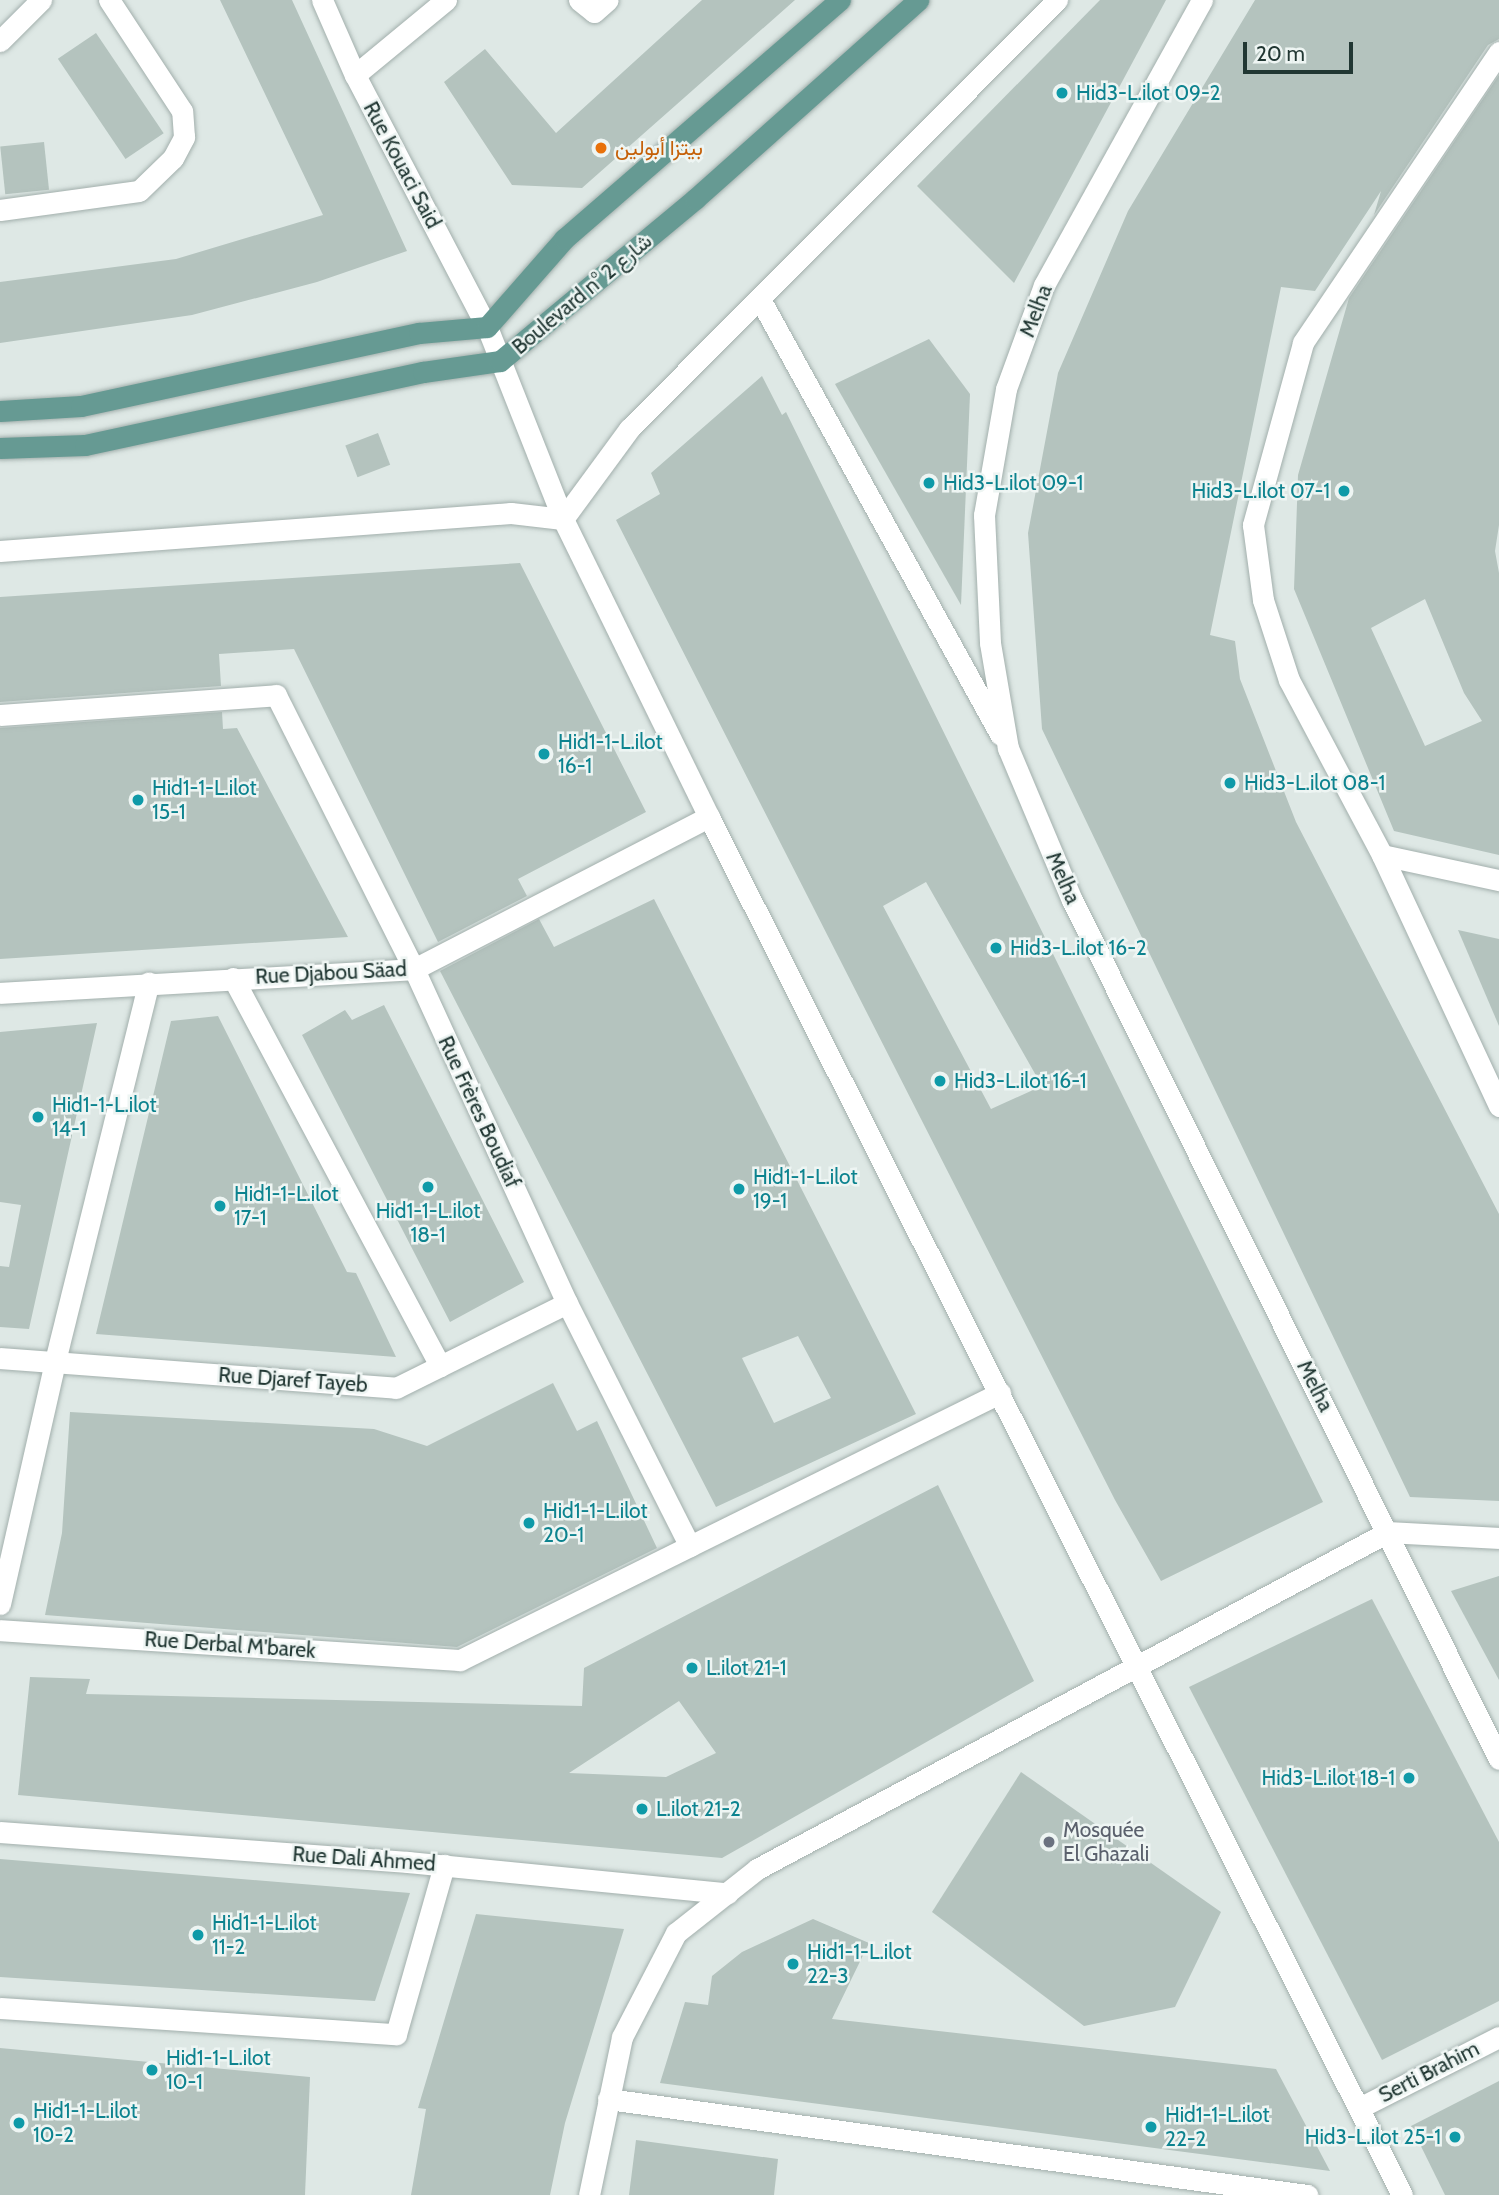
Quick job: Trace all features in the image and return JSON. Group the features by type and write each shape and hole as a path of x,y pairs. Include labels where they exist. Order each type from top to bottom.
{"main road":[{"name":"Boulevard n° شارع 2","path":"0,411 81,406 419,333 487,327 564,240 839,0"},
{"name":"Boulevard n° شارع 2","path":"0,448 85,445 423,372 500,361 695,200 918,0"}],"street":[{"path":"0,41 41,0"},
{"path":"0,210 139,191 173,158 184,137 182,111 109,0"},
{"name":"Rue Kouaci Said","path":"322,0 355,75 487,327 563,519 709,817 1402,2195"},
{"path":"355,75 446,0"},
{"path":"579,0 594,12 608,0"},
{"path":"0,551 511,513 563,519 629,429 761,300 1057,0"},
{"name":"Melha","path":"1202,0 1044,285 1006,389 984,515 989,643 1007,748 1072,900 1499,1759"},
{"path":"1499,52 1303,342 1253,525 1263,600 1289,680 1382,855 1499,1107"},
{"path":"761,300 1007,748"},
{"name":"Rue Frères Boudiaf","path":"0,715 276,695 414,969 567,1303 690,1546"},
{"name":"Rue Djabou Säad","path":"0,993 149,982 414,969 709,817"},
{"path":"1382,855 1499,880"},
{"path":"233,978 440,1366"},
{"path":"0,1604 55,1361 149,982"},
{"name":"Rue Djaref Tayeb","path":"0,1357 396,1388 567,1303"},
{"path":"690,1546 1000,1393"},
{"path":"589,2195 622,2037 676,1933 768,1863 1388,1532 1499,1538"},
{"name":"Rue Derbal M'barek","path":"0,1630 460,1660 690,1546"},
{"name":"Rue Dali Ahmed","path":"0,1832 444,1865 727,1893"},
{"path":"0,2008 396,2034 444,1865"},
{"name":"Serti Brahim","path":"1359,2108 1499,2037"},
{"path":"608,2099 1307,2195"}],"building":[{"path":"220,0 292,0 407,251 317,282 192,315 0,343 0,282 176,259 323,215"},
{"path":"702,0 795,0 582,188 512,185 444,82 485,49 556,133"},
{"name":"Hid3-L.ilot 09-2","path":"1100,0 1166,0 1014,283 917,186"},
{"name":"Hid3-L.ilot 08-1","path":"1255,0 1499,0 1499,39 1488,45 1374,215 1381,191 1315,291 1281,287 1210,635 1235,641 1240,679 1296,822 1499,1214 1499,1501 1410,1497 1042,729 1028,533 1058,373 1128,211"},
{"path":"96,33 164,133 126,159 58,59"},
{"name":"Hid3-L.ilot 07-1","path":"1499,75 1499,525 1495,551 1499,573 1499,855 1394,831 1294,589 1298,475 1349,298","holes":["1425,599 1464,693 1482,721 1425,746 1371,628"]},
{"path":"44,142 49,190 5,194 0,147"},
{"name":"Hid3-L.ilot 09-1","path":"929,339 970,394 961,605 835,384"},
{"path":"762,376 782,415 786,412 1323,1502 1161,1581 1115,1500 616,520 660,494 651,473","holes":["926,882 1042,1086 991,1109 883,906"]},
{"path":"378,433 390,465 358,477 345,446"},
{"name":"Hid1-1-L.ilot 16-1","path":"520,563 646,812 518,879 527,896 438,942 294,649 219,654 221,686 0,702 0,597"},
{"name":"Hid1-1-L.ilot 15-1","path":"222,712 223,729 237,728 348,937 0,959 0,728"},
{"name":"Hid1-1-L.ilot 19-1","path":"654,899 916,1414 716,1507 440,971 539,919 554,947","holes":["798,1336 831,1398 774,1423 742,1358"]},
{"path":"1458,930 1499,939 1499,1026"},
{"name":"Hid1-1-L.ilot 18-1","path":"384,1005 524,1282 450,1322 302,1035 345,1010 352,1020"},
{"name":"Hid1-1-L.ilot 17-1","path":"218,1016 347,1272 356,1273 396,1357 96,1334 171,1021"},
{"name":"Hid1-1-L.ilot 14-1","path":"97,1023 29,1329 0,1327 0,1266 9,1267 21,1205 0,1202 0,1032"},
{"name":"Hid1-1-L.ilot 20-1","path":"553,1383 577,1431 597,1421 657,1548 457,1647 45,1615 62,1533 70,1412 374,1429 427,1446"},
{"name":"L.ilot 21-1","path":"938,1485 1034,1681 722,1858 18,1795 30,1677 90,1679 86,1694 582,1706 584,1668","holes":["679,1701 716,1753 666,1777 569,1773"]},
{"path":"1499,1576 1499,1680 1451,1591"},
{"name":"Hid3-L.ilot 18-1","path":"1372,1599 1499,1842 1499,2001 1382,2060 1189,1687"},
{"name":"Mosquée El Ghazali","path":"1021,1772 1221,1912 1175,2007 1084,2026 932,1912"},
{"name":"Hid1-1-L.ilot 11-2","path":"0,1859 410,1893 375,2001 0,1977"},
{"name":"Hid1-1-L.ilot 10-1","path":"476,1914 624,1929 565,2123 550,2195 411,2195 426,2109 418,2108"},
{"name":"Hid1-1-L.ilot 22-2","path":"813,1919 869,1943 832,2019 1276,2069 1330,2171 660,2083 685,2002 708,2005 712,1976 742,1952"},
{"path":"0,2048 310,2077 305,2195 0,2195"},
{"name":"Hid3-L.ilot 25-1","path":"1499,2081 1499,2195 1445,2195 1411,2126"},
{"path":"636,2140 778,2159 774,2195 629,2195"}],"place":[{"name":"Hid3-L.ilot 09-2","path":"1062,93"},
{"name":"بيتزا أبولين","path":"601,148"},
{"name":"Hid3-L.ilot 09-1","path":"929,483"},
{"name":"Hid3-L.ilot 07-1","path":"1344,491"},
{"name":"Hid1-1-L.ilot 16-1","path":"544,754"},
{"name":"Hid3-L.ilot 08-1","path":"1230,783"},
{"name":"Hid1-1-L.ilot 15-1","path":"138,800"},
{"name":"Hid3-L.ilot 16-2","path":"996,948"},
{"name":"Hid3-L.ilot 16-1","path":"940,1081"},
{"name":"Hid1-1-L.ilot 14-1","path":"38,1117"},
{"name":"Hid1-1-L.ilot 18-1","path":"428,1187"},
{"name":"Hid1-1-L.ilot 19-1","path":"739,1189"},
{"name":"Hid1-1-L.ilot 17-1","path":"220,1206"},
{"name":"Hid1-1-L.ilot 20-1","path":"529,1523"},
{"name":"L.ilot 21-1","path":"692,1668"},
{"name":"Hid3-L.ilot 18-1","path":"1409,1778"},
{"name":"L.ilot 21-2","path":"642,1809"},
{"name":"Mosquée El Ghazali","path":"1049,1842"},
{"name":"Hid1-1-L.ilot 11-2","path":"198,1935"},
{"name":"Hid1-1-L.ilot 22-3","path":"793,1964"},
{"name":"Hid1-1-L.ilot 10-1","path":"152,2070"},
{"name":"Hid1-1-L.ilot 10-2","path":"19,2123"},
{"name":"Hid1-1-L.ilot 22-2","path":"1151,2127"},
{"name":"Hid3-L.ilot 25-1","path":"1455,2137"}]}
